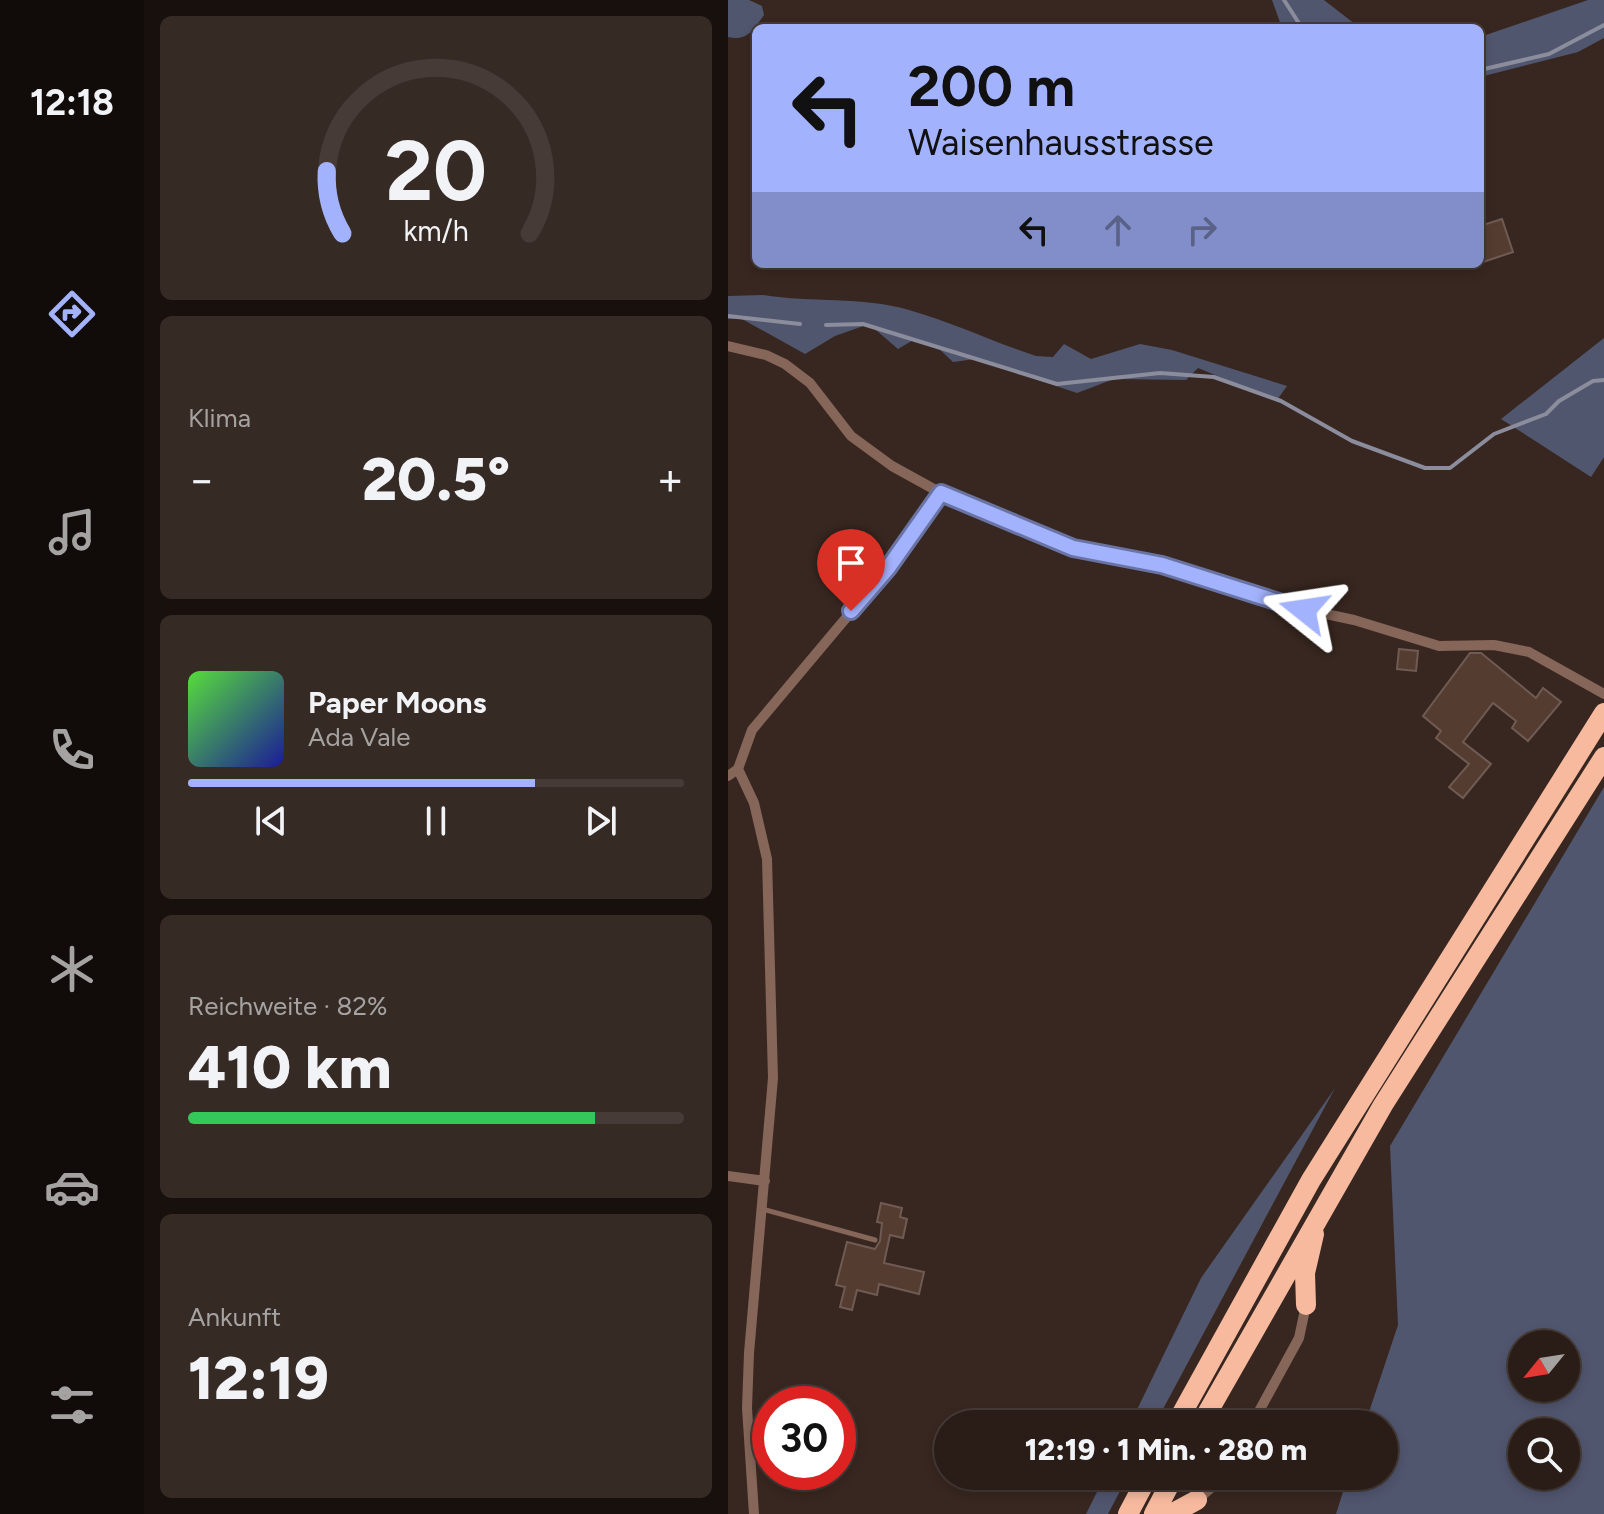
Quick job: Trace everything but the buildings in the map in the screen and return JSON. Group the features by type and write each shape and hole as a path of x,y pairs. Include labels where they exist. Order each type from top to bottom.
{"highway":[{"path":"1184,1410 1311,1180 1604,713"},
{"path":"1209,1410 1319,1212 1604,757"},
{"path":"1306,1305 1306,1268 1319,1212"},
{"path":"1128,1514 1141,1490"},
{"path":"1154,1514 1167,1490"},
{"path":"1171,1514 1197,1500"}],"street":[{"path":"728,346 766,355 785,364 810,383 851,436 865,448 941,493 1073,548 1162,565 1284,605 1354,620 1439,646 1494,645 1529,652 1604,694"},
{"path":"754,1514 747,1408 773,1078 767,859 754,803 733,772 752,730 888,568 941,493"},
{"path":"728,1176 765,1181"},
{"path":"1260,1410 1299,1338 1306,1305"},
{"path":"1197,1500 1209,1490"}],"lane":[{"path":"762,1209 875,1240"}],"shaded area":[{"path":"728,0 749,0 762,6 764,15 757,24 752,24 752,30 740,38 728,37"},
{"path":"1272,0 1324,0 1355,24 1281,24"},
{"path":"1588,0 1604,0 1604,38 1578,52 1484,76 1484,36"},
{"path":"728,296 855,301 909,310 1036,356 1053,357 1064,344 1091,359 1140,344 1172,350 1287,386 1277,400 1198,368 1186,380 1114,379 1077,393 975,359 953,362 936,346 915,339 898,349 869,324 835,336 805,354 742,319 728,319"},
{"path":"1604,338 1604,457 1591,477 1501,419"},
{"path":"1604,787 1604,1514 1336,1514 1344,1490 1398,1490 1398,1410 1370,1410 1398,1325 1390,1146"},
{"path":"1335,1088 1162,1410 1137,1410 1201,1278"},
{"path":"1098,1490 1121,1490 1108,1514 1086,1514"}],"waterway":[{"path":"1284,0 1299,24"},
{"path":"1484,69 1549,54 1604,25"},
{"path":"728,316 800,324"},
{"path":"826,325 863,324 1057,384 1160,373 1214,377 1281,401 1352,441 1425,468 1450,468 1494,434 1546,414 1559,401 1593,381 1604,380"}],"route":[{"path":"851,611 888,568 941,493 1038,537 1096,554 1162,565 1304,610"}]}
